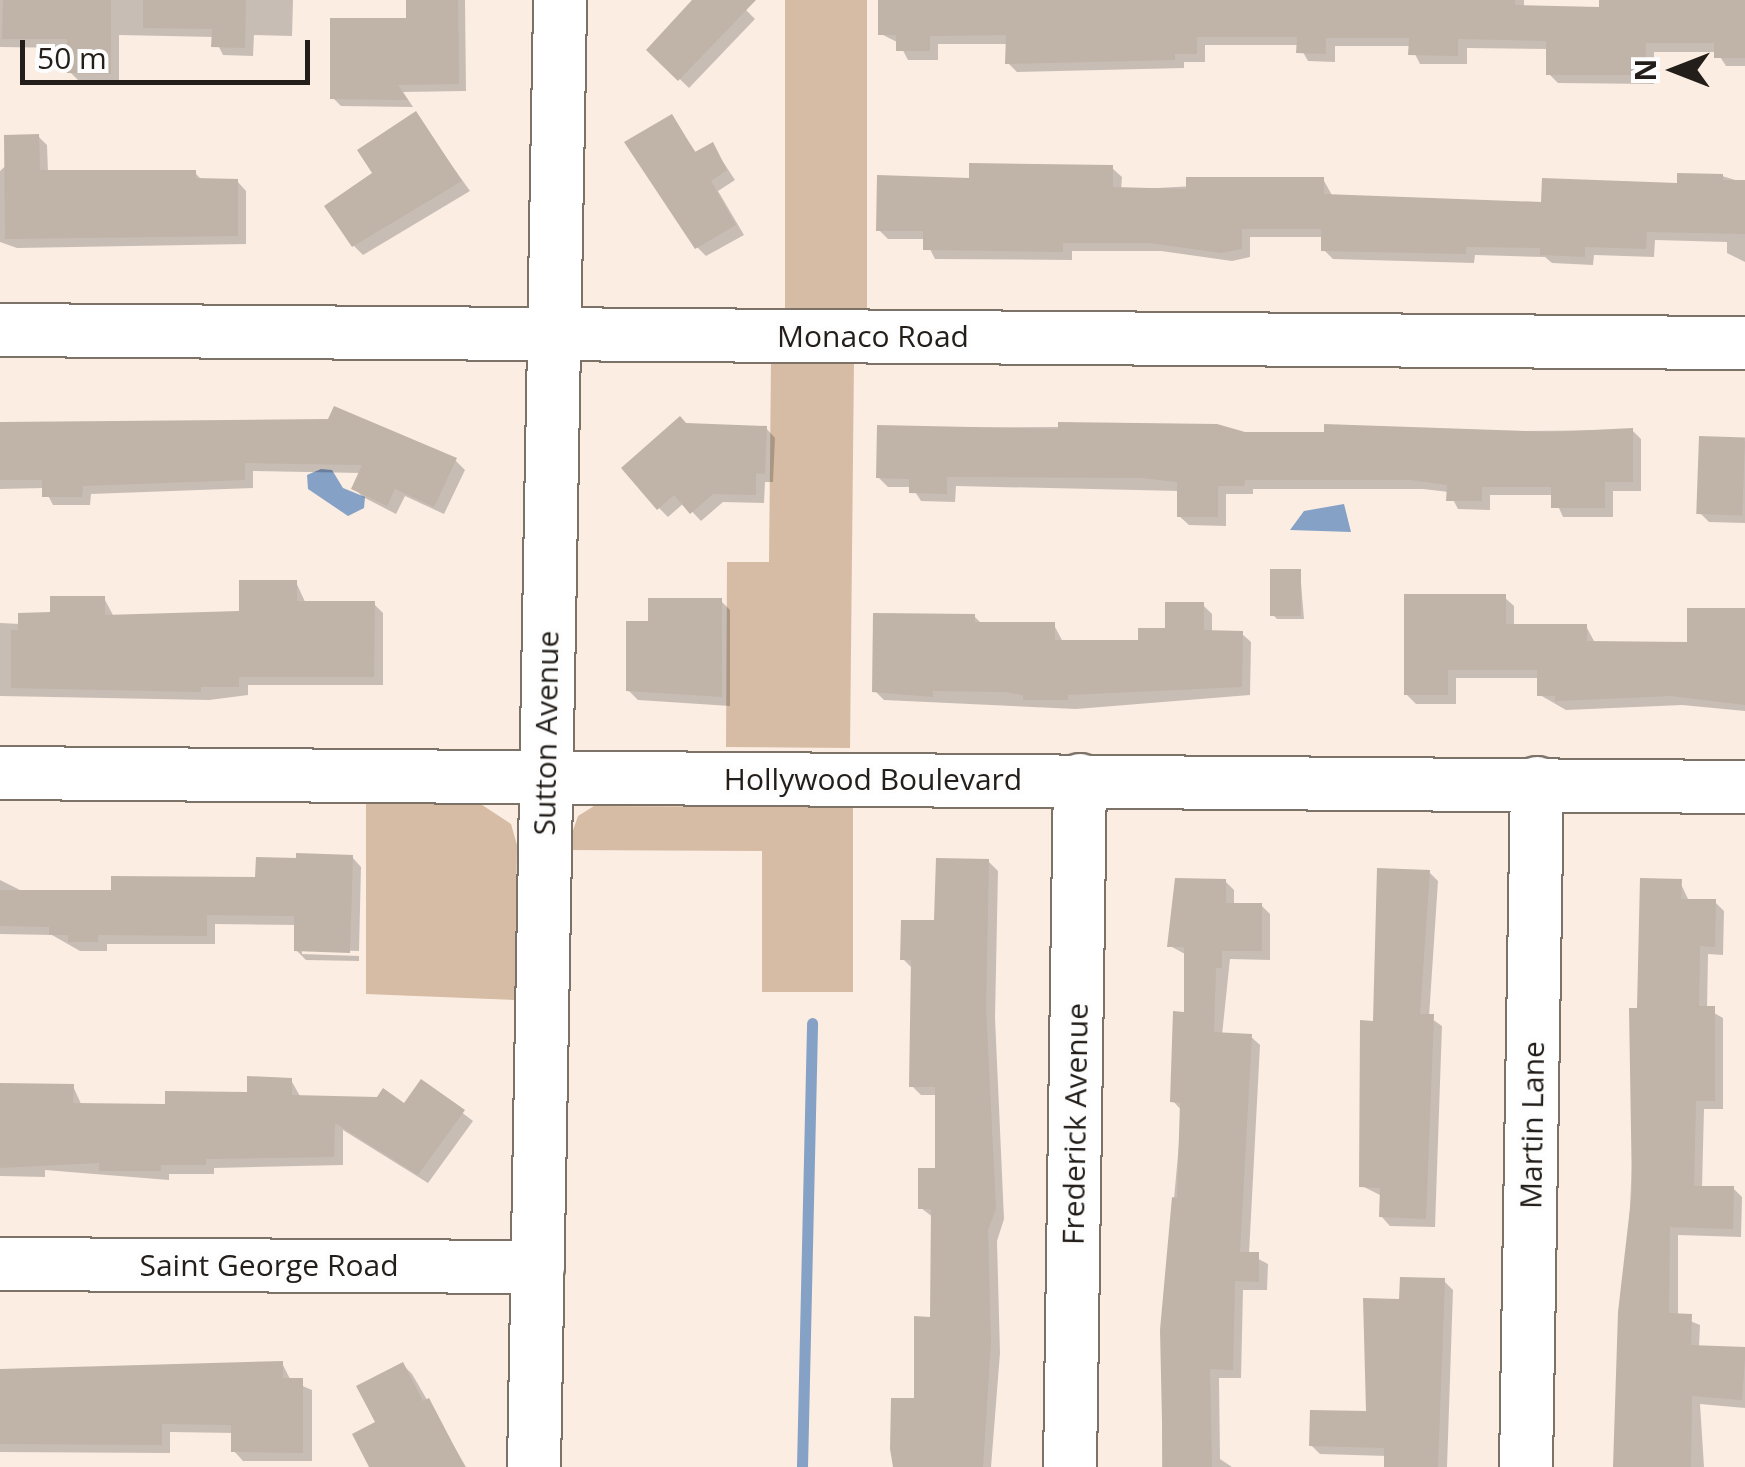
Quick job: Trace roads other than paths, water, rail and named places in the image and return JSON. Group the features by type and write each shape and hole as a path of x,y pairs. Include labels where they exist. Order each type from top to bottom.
{"street":[{"name":"Sutton Avenue","path":"534,1467 560,0"},
{"name":"Monaco Road","path":"0,330 1745,343"},
{"name":"Hollywood Boulevard","path":"0,773 1745,787"},
{"name":"Frederick Avenue","path":"1070,1467 1080,780"},
{"name":"Martin Lane","path":"1526,1467 1537,783"},
{"name":"Saint George Road","path":"0,1264 538,1267"}],"water":[{"path":"321,469 332,470 343,488 365,497 364,508 348,516 308,489 307,475"},
{"path":"1344,504 1351,532 1290,530 1304,511"}],"waterway":[{"path":"802,1467 812,1023"}]}
